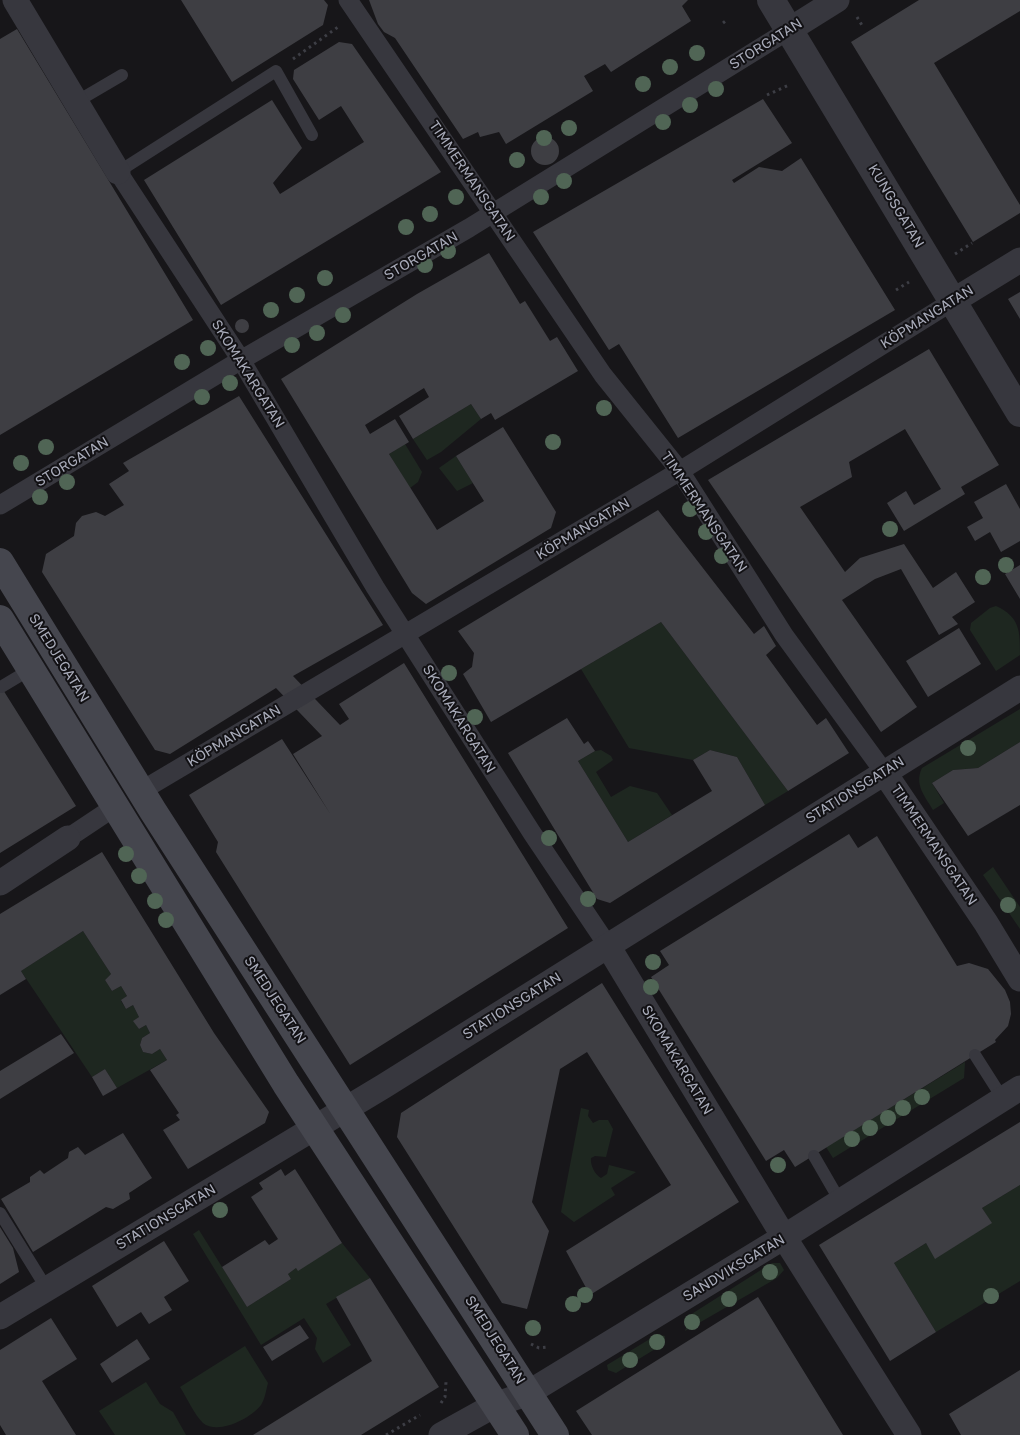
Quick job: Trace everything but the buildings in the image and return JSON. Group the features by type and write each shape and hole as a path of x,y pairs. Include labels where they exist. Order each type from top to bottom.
{"main road":[{"name":"SMEDJEGATAN","path":"0,562 141,791 555,1435"},
{"path":"0,619 314,1128 472,1366 515,1435"}],"street":[{"name":"SKOMAKARGATAN","path":"15,0 118,172 241,360 374,587 406,634 532,833 608,946 784,1237 909,1435"},
{"name":"KUNGSGATAN","path":"771,0 1020,413"},
{"name":"STORGATAN","path":"0,505 241,360 494,212 837,0"},
{"name":"TIMMERMANSGATAN","path":"352,7 494,212 603,375 680,471 784,635 884,772 986,923 1020,979"},
{"name":"KÖPMANGATAN","path":"141,791 680,471 1020,260"},
{"name":"STATIONSGATAN","path":"0,1316 345,1110 1020,688"},
{"path":"0,883 116,806"},
{"name":"SANDVIKSGATAN","path":"441,1435 495,1405 528,1394 784,1237 1011,1093"}],"lane":[{"path":"118,172 276,71 312,135"},
{"path":"76,102 122,75"},
{"path":"1,687 31,669"},
{"path":"975,1055 1011,1093"},
{"path":"814,1156 840,1202"},
{"path":"0,1213 47,1289"}],"path":[{"path":"276,71 352,7"},
{"path":"723,23 728,19"},
{"path":"500,1348 520,1336 539,1348 551,1347"},
{"path":"440,1404 445,1397 445,1382 472,1366"},
{"path":"386,1435 425,1413"}],"shaded area":[{"path":"471,404 481,419 441,452 427,460 413,439"},
{"path":"405,444 422,472 418,482 410,488 389,454"},
{"path":"456,456 473,483 457,491 439,468"},
{"path":"996,606 1010,615 1017,626 1020,639 1020,655 996,671 970,630 971,623 990,608"},
{"path":"661,622 788,791 765,805 737,757 710,750 693,760 629,748 581,669"},
{"path":"1020,709 1020,742 978,768 953,770 932,783 944,803 933,810 920,785 919,780 922,768"},
{"path":"601,750 611,756 613,760 596,772 611,797 630,786 657,793 672,815 628,842 578,761 595,751"},
{"path":"993,867 1020,907 1020,929 983,875"},
{"path":"83,931 111,974 105,980 112,991 121,986 127,996 121,1001 126,1009 133,1005 139,1017 134,1021 139,1029 146,1025 150,1033 142,1038 140,1045 143,1052 152,1054 160,1049 167,1060 117,1088 105,1069 92,1077 21,971"},
{"path":"965,1062 964,1078 833,1158 826,1147"},
{"path":"581,1108 589,1110 588,1116 593,1123 599,1120 608,1120 613,1129 606,1157 595,1156 591,1158 592,1167 597,1175 601,1178 607,1174 609,1165 636,1172 611,1188 615,1195 574,1222 561,1212"},
{"path":"1020,1185 1020,1281 936,1332 894,1263 926,1243 936,1258 991,1223 982,1208"},
{"path":"199,1230 247,1307 291,1279 288,1274 296,1268 298,1270 342,1243 370,1278 326,1304 351,1345 323,1363 315,1349 317,1338 304,1318 261,1345 193,1234"},
{"path":"772,1263 780,1263 784,1270 777,1278 685,1331 690,1315"},
{"path":"658,1334 665,1336 665,1343 616,1373 608,1370 607,1365"},
{"path":"245,1346 268,1383 262,1403 256,1410 234,1424 217,1427 209,1426 203,1423 194,1411 180,1387"},
{"path":"146,1382 160,1404 173,1412 186,1435 115,1435 99,1411"}]}
